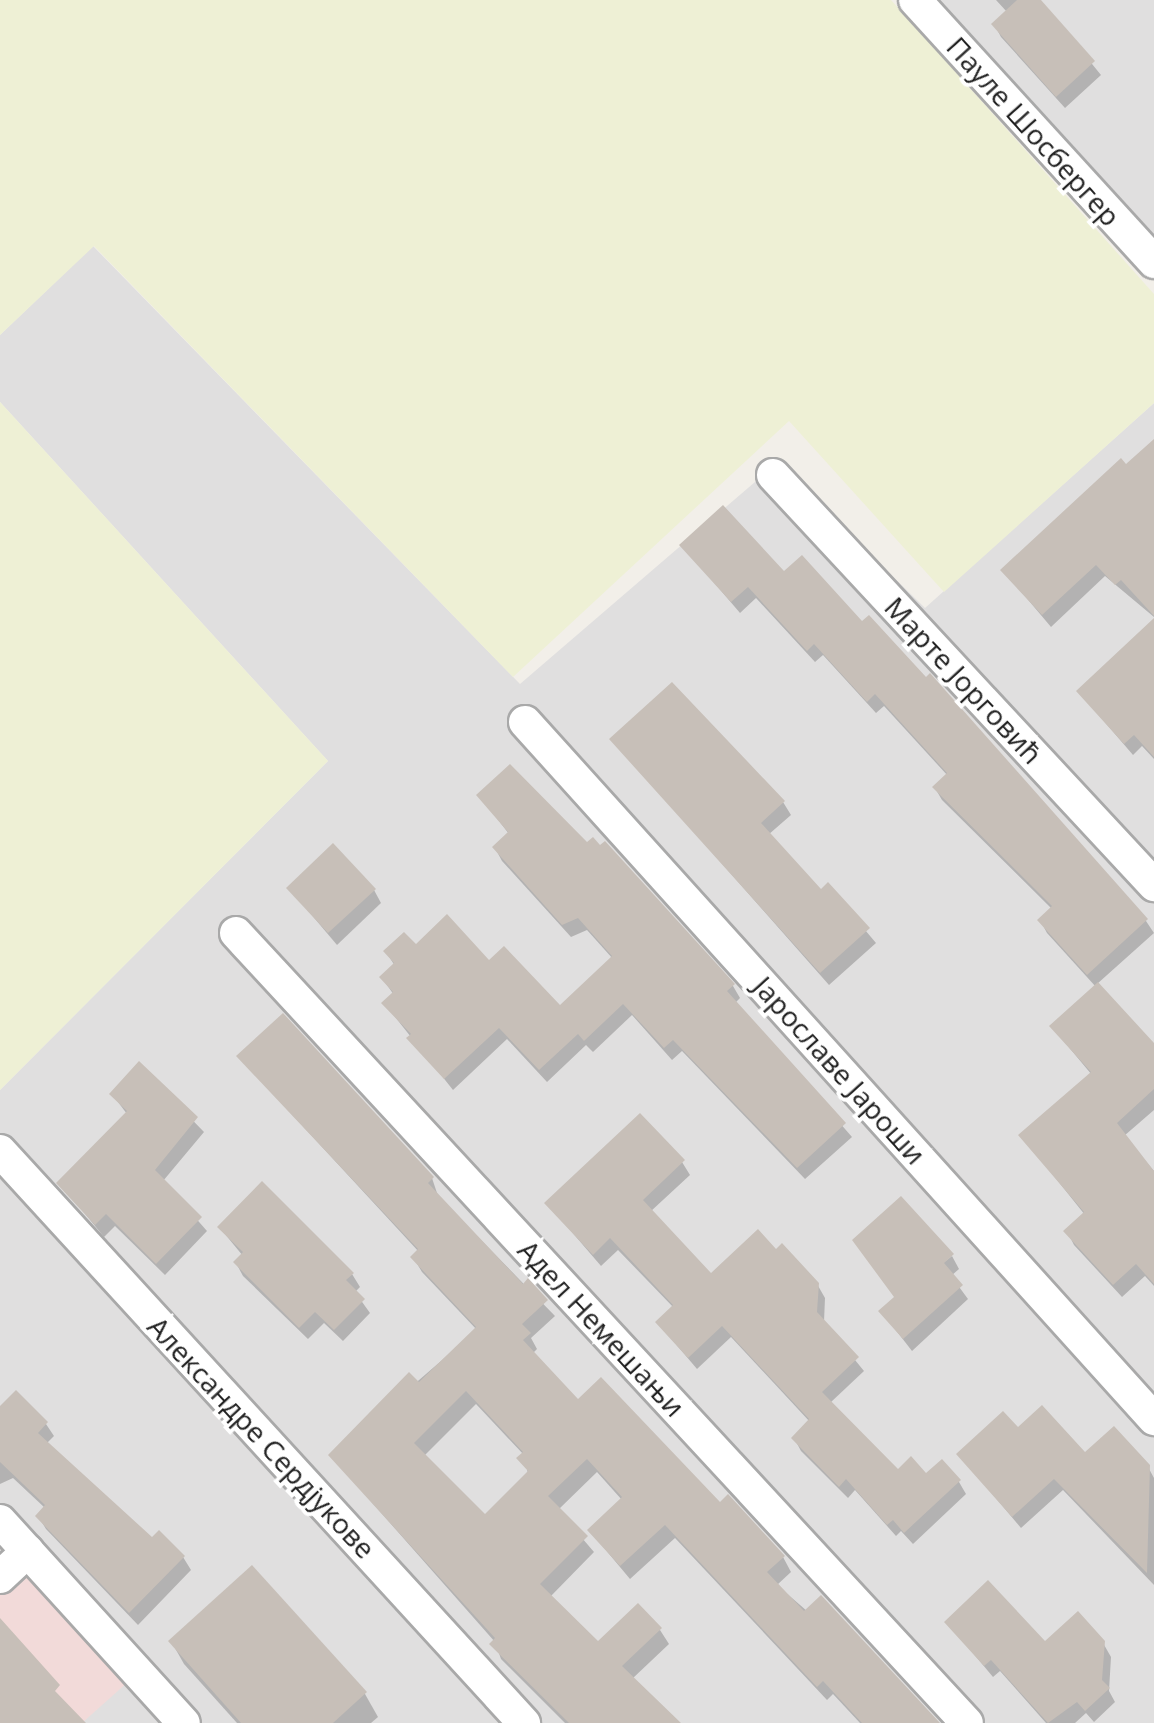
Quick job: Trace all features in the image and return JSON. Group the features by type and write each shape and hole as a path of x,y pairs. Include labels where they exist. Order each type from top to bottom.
{"street":[{"name":"Пауле Шосбергер","path":"914,0 1154,262"},
{"name":"Марте Јорговић","path":"773,474 1154,885"},
{"name":"Јарославе Јароши","path":"526,722 1154,1419"},
{"name":"Адел Немешањи","path":"236,932 967,1723"},
{"name":"Александре Сердјукове","path":"0,1151 524,1723"},
{"path":"0,1520 184,1723"},
{"path":"0,1577 28,1551"}],"shaded area":[{"path":"927,0 1154,0 1154,243"},
{"path":"93,246 520,684 777,463 925,608 1154,403 1154,1723 0,1723 0,1090 328,761 0,402 0,335"},
{"path":"13,1552 129,1681 82,1723 0,1723 0,1564"}],"green space":[{"path":"0,0 891,0 1154,294 1154,403 944,592 789,421 513,677 94,246 0,335"},
{"path":"0,402 328,761 0,1090"}],"building":[{"path":"1017,0 1041,0 1095,61 1056,97 991,24"},
{"path":"1154,439 1154,616 1121,580 1115,585 1096,565 1042,615 1000,570 1121,458 1126,464"},
{"path":"723,505 784,571 802,555 862,621 869,615 926,677 930,673 1148,919 1087,975 1037,920 1052,906 932,787 947,773 875,694 867,702 814,644 807,651 748,587 731,602 679,545"},
{"path":"1154,618 1154,757 1134,735 1124,744 1076,691"},
{"path":"672,682 785,801 761,823 821,889 828,882 870,928 820,973 609,739"},
{"path":"510,764 587,842 593,837 600,845 605,841 735,984 727,991 846,1123 797,1168 673,1040 664,1048 623,1004 584,1041 578,1034 539,1070 499,1028 444,1079 406,1038 411,1034 381,1003 393,992 379,977 394,963 383,951 404,932 416,944 447,914 489,960 504,946 560,1005 612,956 578,918 562,925 492,847 508,832 476,795"},
{"path":"333,843 376,889 328,933 286,888"},
{"path":"1098,982 1154,1043 1154,1089 1117,1123 1154,1171 1154,1284 1136,1264 1113,1285 1063,1231 1084,1212 1018,1135 1091,1072 1049,1026"},
{"path":"283,1013 434,1177 428,1183 523,1284 528,1278 548,1300 522,1324 531,1333 523,1340 578,1399 601,1377 720,1502 728,1494 785,1556 767,1572 804,1611 821,1595 940,1723 862,1723 823,1681 817,1687 665,1525 620,1566 587,1530 622,1497 587,1459 548,1496 588,1536 540,1584 598,1641 638,1603 662,1628 622,1666 681,1723 569,1723 489,1644 495,1638 328,1455 409,1372 419,1382 476,1327 410,1257 418,1249 236,1056","holes":["466,1391 523,1452 516,1458 528,1471 485,1514 414,1443"]},
{"path":"139,1061 198,1117 155,1170 202,1217 156,1264 106,1214 95,1225 56,1183 127,1111 109,1094"},
{"path":"640,1113 685,1160 643,1200 711,1273 758,1229 776,1249 782,1243 819,1283 817,1312 859,1357 822,1392 898,1469 911,1456 926,1473 942,1459 961,1480 904,1533 893,1520 887,1525 846,1479 839,1487 791,1438 809,1419 722,1326 688,1358 655,1322 673,1305 610,1238 593,1255 544,1203"},
{"path":"262,1181 354,1273 346,1280 365,1299 334,1330 315,1312 299,1328 233,1262 243,1252 217,1227"},
{"path":"901,1196 954,1254 944,1263 963,1285 903,1339 878,1311 894,1297 852,1240"},
{"path":"16,1390 48,1422 38,1433 152,1537 159,1530 185,1556 129,1613 35,1516 45,1505 0,1462 0,1406"},
{"path":"1042,1405 1085,1452 1114,1426 1150,1465 1147,1573 1054,1479 1012,1517 956,1454 1003,1411 1018,1427"},
{"path":"252,1565 367,1692 333,1723 241,1723 168,1641"},
{"path":"988,1580 1045,1641 1078,1611 1105,1641 1102,1680 1110,1688 1085,1711 1077,1702 1048,1723 991,1660 984,1666 944,1622"},
{"path":"0,1618 60,1685 55,1691 86,1723 0,1723"}]}
